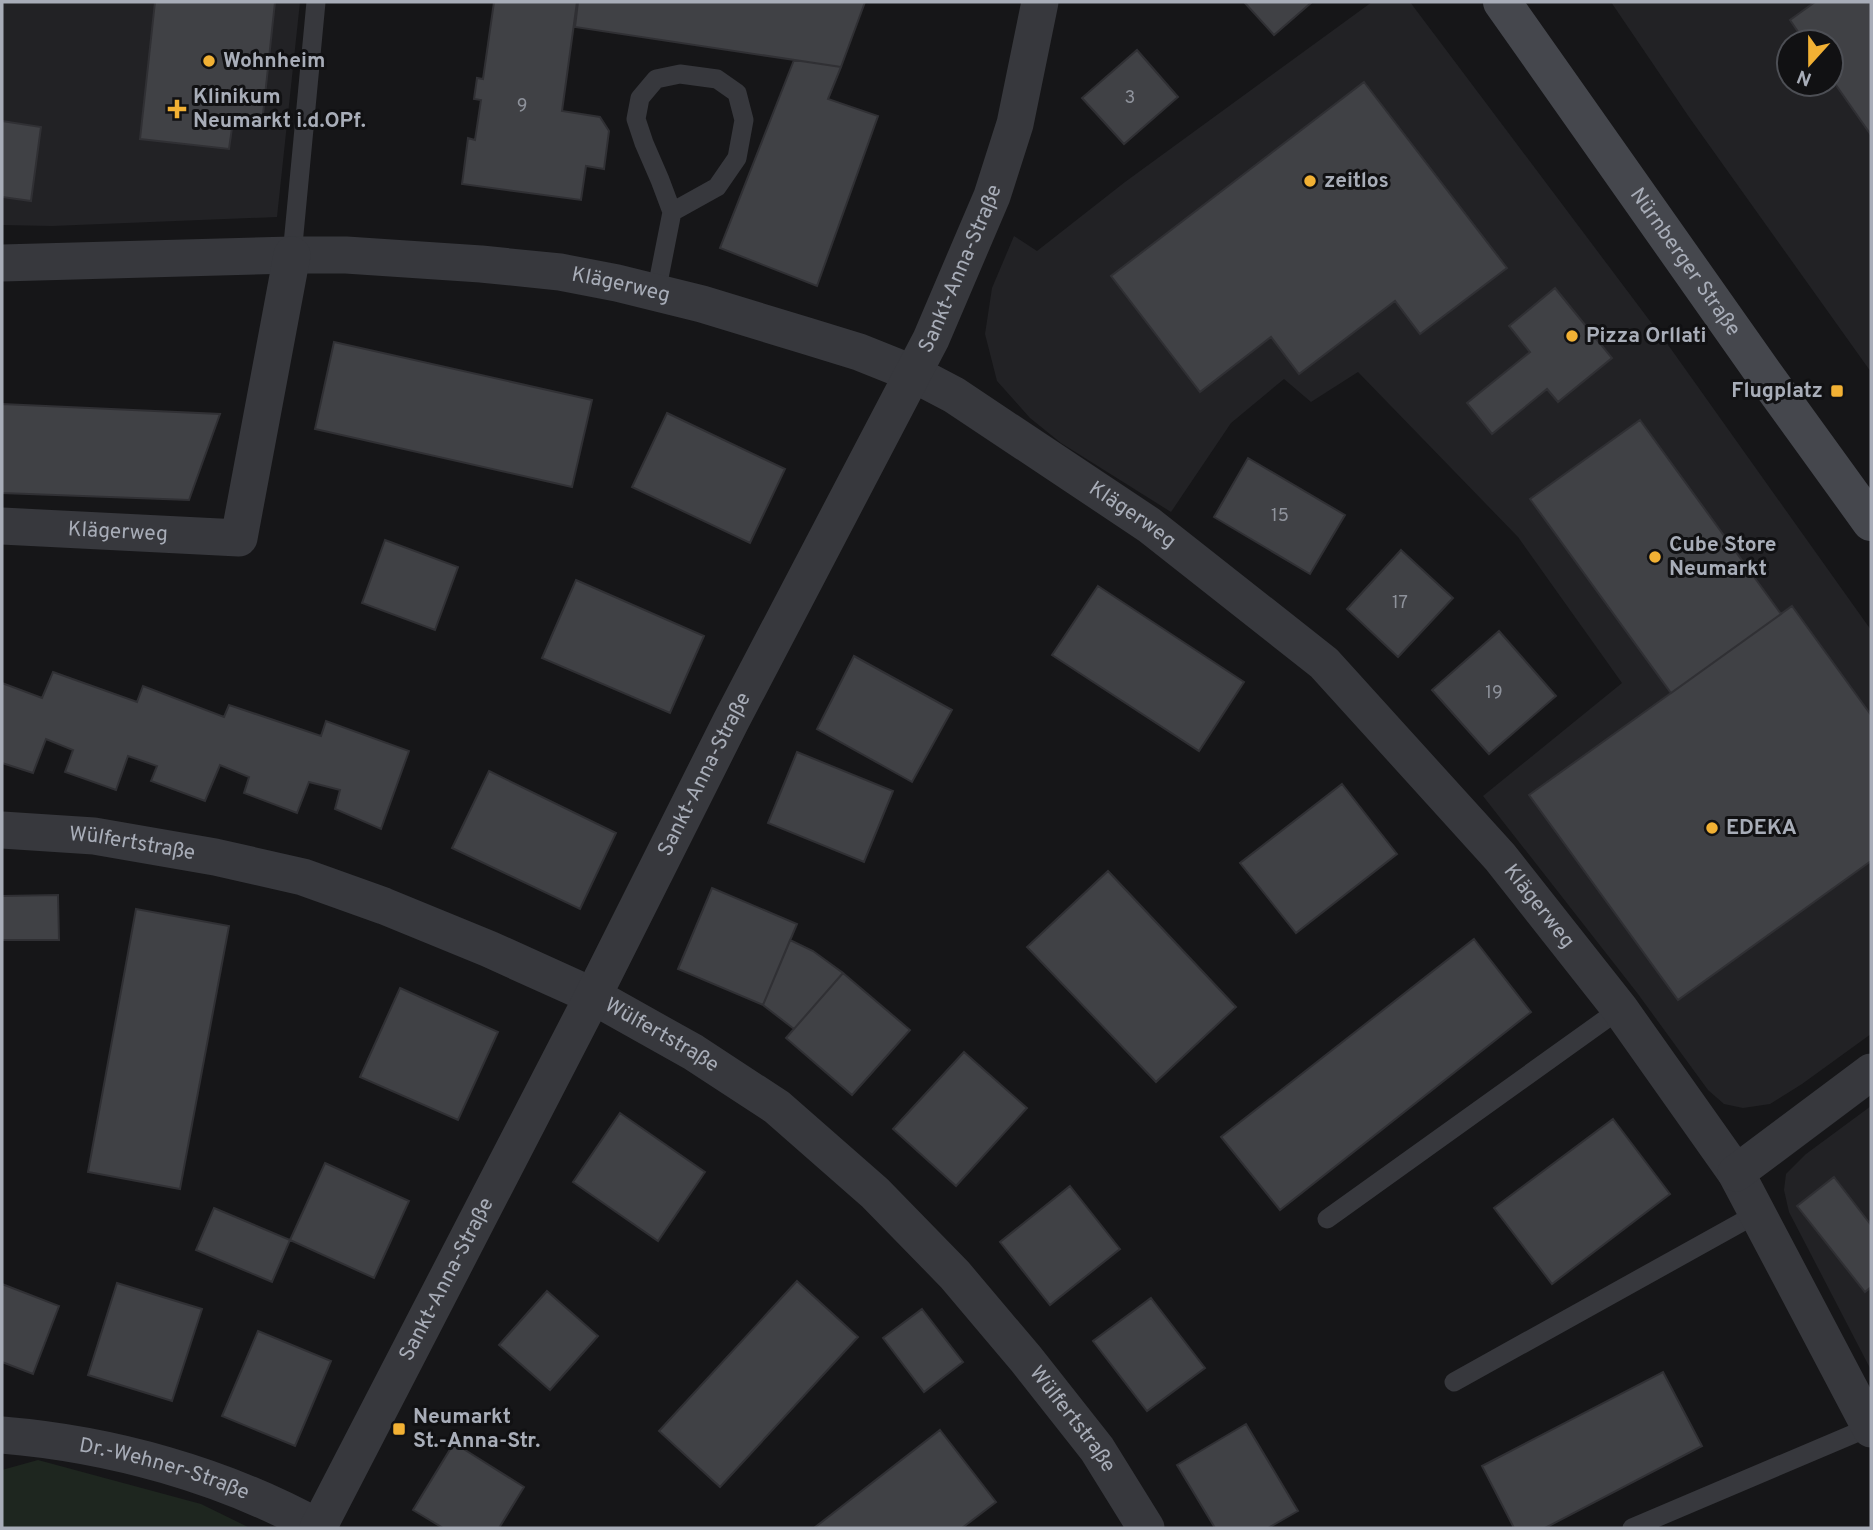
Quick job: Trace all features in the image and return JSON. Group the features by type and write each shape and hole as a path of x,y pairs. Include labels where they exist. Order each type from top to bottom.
{"main road":[{"name":"Nürnberger Straße","path":"1502,2 1764,374 1866,503"}],"street":[{"name":"Sankt-Anna-Straße","path":"319,1528 593,996 731,721 914,374 992,196 1015,124 1040,2"},
{"name":"Klägerweg","path":"2,526 239,538 292,255"},
{"name":"Klägerweg","path":"2,263 346,255 423,259 560,272 702,304 859,352 914,374 954,395 1149,525 1324,663 1500,857 1620,1009 1736,1172 1871,1428"},
{"name":"Wülfertstraße","path":"2,830 94,836 215,857 303,877 384,906 489,949 593,996 693,1052 777,1107 875,1193 955,1275 1097,1449 1146,1528"},
{"path":"1736,1172 1871,1072"},
{"name":"Dr.-Wehner-Straße","path":"2,1435 93,1447 158,1464 274,1504 319,1528"}],"lane":[{"path":"292,255 316,2"},
{"path":"656,293 672,212 636,119 640,98 656,79 680,74 716,79 737,93 744,120 737,158 717,187 672,212"},
{"path":"1327,1219 1620,1009"},
{"path":"1454,1382 1758,1213"},
{"path":"1632,1528 1871,1428"}],"shaded area":[{"name":"Klinikum Neumarkt i.d.OPf.","path":"2,2 300,2 277,217 52,226 2,225"},
{"path":"1372,2 1410,2 1671,349 1871,630 1871,1034 1770,1104 1743,1108 1724,1104 1708,1090 1638,994 1483,796 1622,683 1518,537 1358,372 1311,402 1284,379 1231,423 1171,512 1061,443 1030,418 997,381 985,334 992,288 1014,236 1037,251 1125,182"},
{"path":"1611,2 1871,2 1871,372 1689,117"},
{"path":"1871,1106 1871,1370 1789,1212 1784,1190 1786,1174 1806,1154"},
{"path":"38,1460 201,1504 250,1528 2,1528 2,1470"}],"building":[{"name":"Wohnheim","path":"155,2 275,2 262,124 233,121 229,149 140,139"},
{"path":"494,2 577,2 562,111 600,117 609,131 604,169 586,166 581,200 462,184 468,138 475,140 481,100 474,99 477,78 483,79"},
{"path":"578,2 865,2 841,67 575,27"},
{"path":"1244,2 1312,2 1274,35"},
{"path":"1815,2 1871,2 1871,135 1845,98 1845,28 1795,28 1790,20"},
{"path":"1137,50 1178,97 1124,144 1082,98"},
{"path":"794,60 841,67 828,99 878,116 817,286 720,248"},
{"path":"1364,82 1507,268 1420,334 1395,301 1299,374 1271,337 1200,392 1111,276"},
{"path":"2,121 41,127 31,201 2,197"},
{"path":"1555,288 1612,358 1558,402 1547,389 1492,434 1467,403 1530,352 1509,326"},
{"path":"334,342 592,400 572,487 315,429"},
{"path":"2,404 220,414 189,500 2,493"},
{"path":"667,413 785,469 750,543 632,487"},
{"name":"Cube Store Neumarkt","path":"1640,420 1781,614 1671,693 1530,499"},
{"path":"1248,458 1345,515 1310,574 1214,517"},
{"path":"385,540 458,567 435,630 362,603"},
{"path":"1401,550 1453,598 1398,657 1347,609"},
{"path":"576,580 704,636 670,713 542,658"},
{"path":"1098,586 1244,682 1199,751 1052,655"},
{"name":"EDEKA","path":"1792,606 1871,715 1871,861 1678,1000 1529,795"},
{"path":"1499,631 1556,696 1489,754 1432,690"},
{"path":"854,656 952,710 912,782 817,729"},
{"path":"53,672 137,702 143,686 224,717 229,705 321,736 326,721 409,751 381,829 335,809 340,790 309,782 297,813 244,793 249,777 220,765 205,801 151,781 157,766 128,756 116,790 65,772 73,750 46,739 33,773 2,763 2,683 42,698"},
{"path":"797,752 893,791 864,862 768,823"},
{"path":"489,771 616,833 580,909 452,848"},
{"path":"1342,784 1397,854 1296,933 1240,863"},
{"path":"1108,871 1236,1007 1156,1082 1027,947"},
{"path":"712,888 797,924 763,1005 678,969"},
{"path":"58,895 59,940 2,940 2,896"},
{"path":"136,909 229,926 180,1189 88,1172"},
{"path":"1474,939 1531,1012 1280,1210 1221,1137"},
{"path":"790,940 813,951 843,973 794,1029 763,1005"},
{"path":"843,973 910,1030 852,1095 786,1038"},
{"path":"400,988 498,1032 458,1120 360,1077"},
{"path":"964,1052 1027,1108 956,1186 893,1129"},
{"path":"620,1113 705,1172 658,1241 573,1182"},
{"path":"1613,1119 1670,1194 1552,1284 1494,1208"},
{"path":"325,1163 409,1201 374,1278 290,1240"},
{"path":"1834,1177 1871,1225 1871,1287 1865,1292 1797,1206"},
{"path":"1070,1186 1120,1249 1050,1305 1000,1242"},
{"path":"214,1208 290,1240 272,1282 196,1250"},
{"path":"797,1281 858,1337 720,1487 659,1431"},
{"path":"117,1283 202,1309 172,1401 88,1375"},
{"path":"2,1284 59,1306 33,1374 2,1362"},
{"path":"547,1291 598,1336 550,1390 499,1345"},
{"path":"1151,1298 1205,1368 1147,1411 1093,1341"},
{"path":"922,1309 963,1362 924,1392 883,1338"},
{"path":"258,1331 331,1361 295,1446 222,1416"},
{"path":"1663,1372 1702,1446 1545,1528 1514,1528 1482,1466"},
{"path":"1246,1424 1298,1511 1268,1528 1215,1528 1177,1465"},
{"path":"940,1430 996,1502 962,1528 814,1528"},
{"path":"454,1443 524,1487 499,1528 443,1528 413,1510"}],"place":[{"name":"Wohnheim","path":"209,61"},
{"name":"Klinikum Neumarkt i.d.OPf.","path":"177,109"},
{"name":"zeitlos","path":"1310,181"},
{"name":"Pizza Orllati","path":"1572,336"},
{"name":"Flugplatz","path":"1837,391"},
{"name":"Cube Store Neumarkt","path":"1655,557"},
{"name":"EDEKA","path":"1712,828"},
{"name":"Neumarkt St.-Anna-Str.","path":"399,1429"}]}
